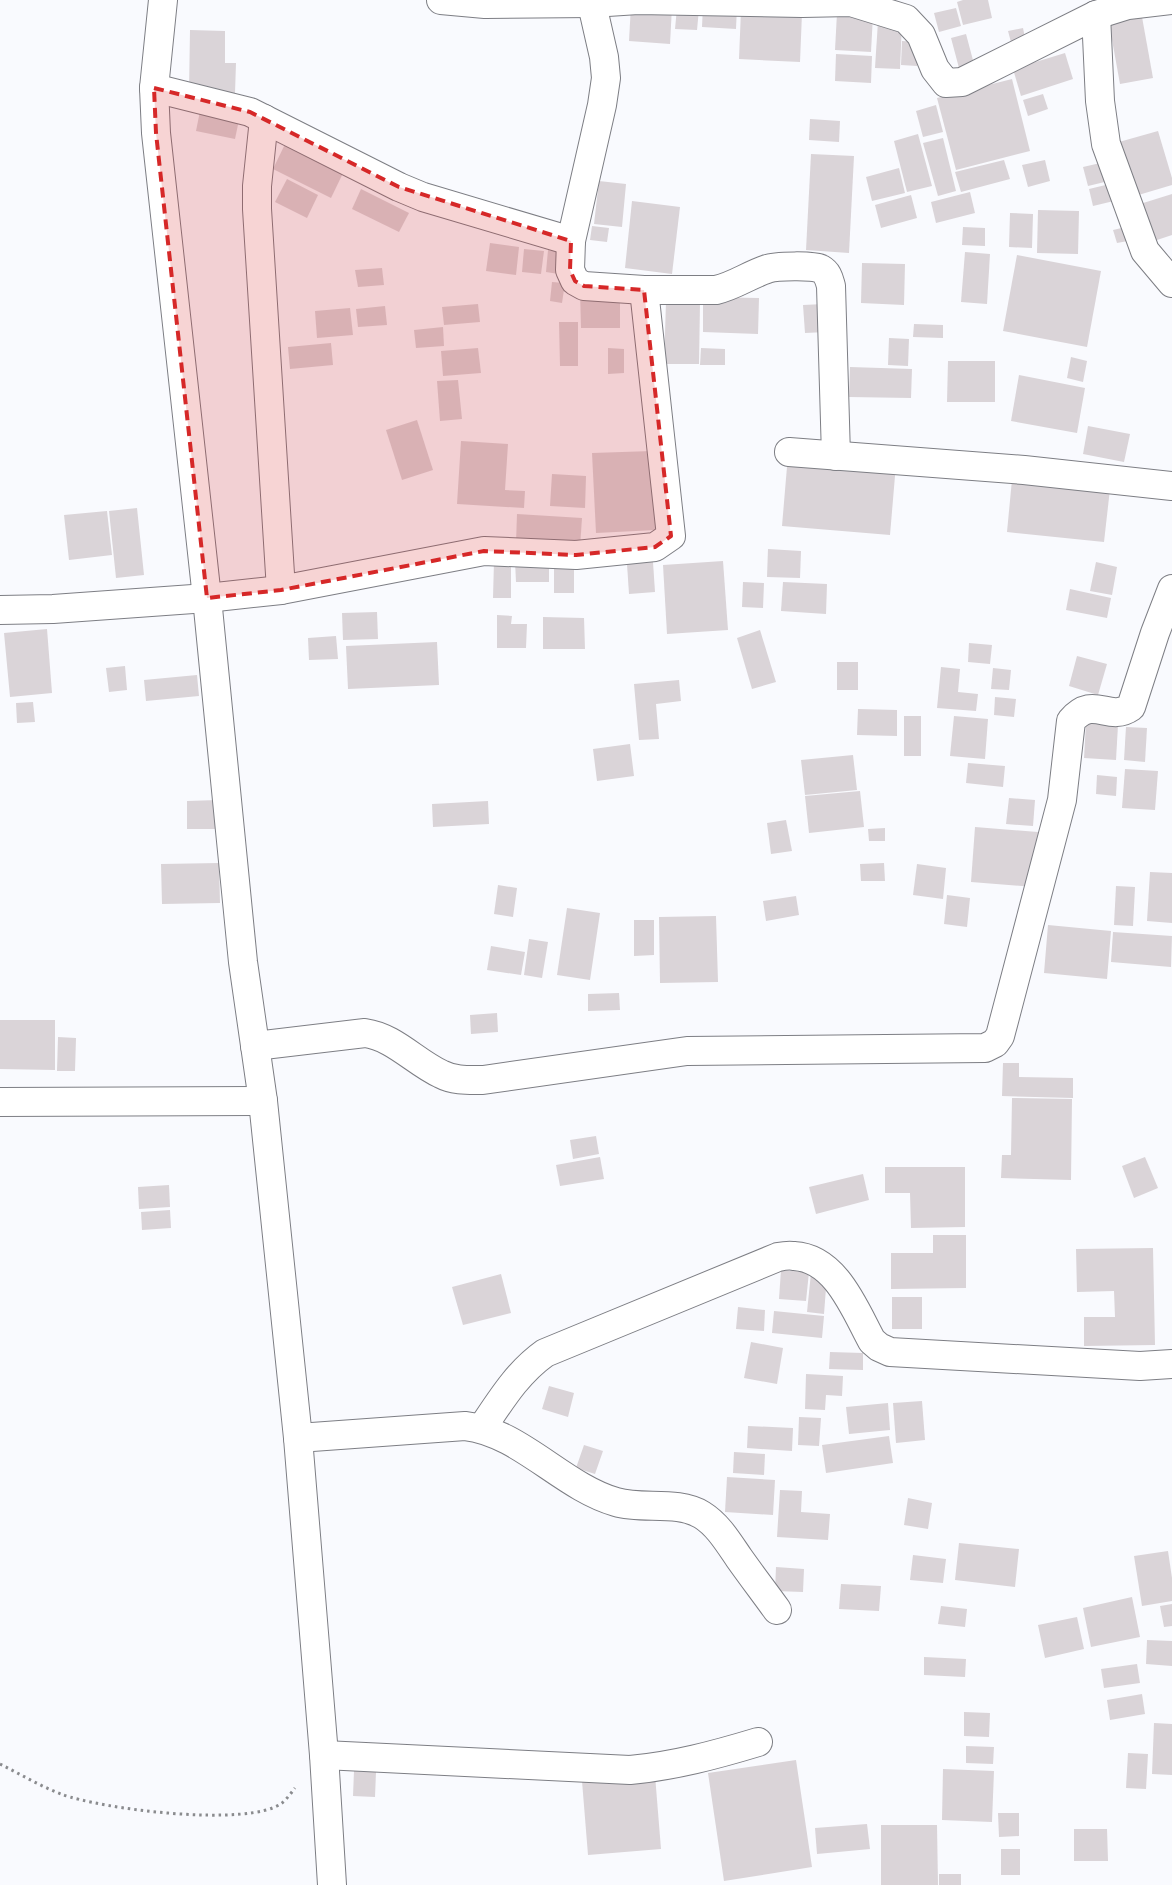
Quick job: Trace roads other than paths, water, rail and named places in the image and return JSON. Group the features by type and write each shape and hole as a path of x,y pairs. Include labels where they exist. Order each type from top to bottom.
{"street":[{"path":"163,0 154,88 156,133 207,598 243,962 263,1101 298,1438 324,1755 332,1885"},
{"path":"441,0 485,4 638,0 850,2 906,19 921,35 935,69 946,83 962,82 1096,15 1128,5 1172,0"},
{"path":"592,1 604,57 606,78 602,105 571,241 570,270 575,281 584,286 644,290 716,290 727,288 767,269 776,267 819,268 827,273 831,286 836,456"},
{"path":"1096,15 1100,101 1106,144 1145,251 1172,283"},
{"path":"154,88 236,107 264,119 399,188 423,197 571,241"},
{"path":"264,119 257,186 257,209 281,590"},
{"path":"0,610 53,609 207,598 281,590 484,551 576,554 656,547 671,536 644,290"},
{"path":"789,452 1024,470 1172,486"},
{"path":"255,1046 365,1033 373,1034 384,1038 441,1074 463,1080 483,1080 687,1051 985,1048 995,1043 1000,1036 1062,800 1072,721 1078,712 1085,708 1119,712 1130,707 1172,589"},
{"path":"0,1102 263,1101"},
{"path":"482,1428 518,1376 545,1353 778,1257 795,1256 810,1260 826,1270 840,1284 872,1341 879,1348 890,1352 1140,1366 1172,1364"},
{"path":"298,1438 465,1426 482,1428 500,1436 596,1494 617,1503 684,1509 701,1514 716,1525 777,1610"},
{"path":"324,1755 630,1770 662,1767 696,1760 758,1742"}]}
